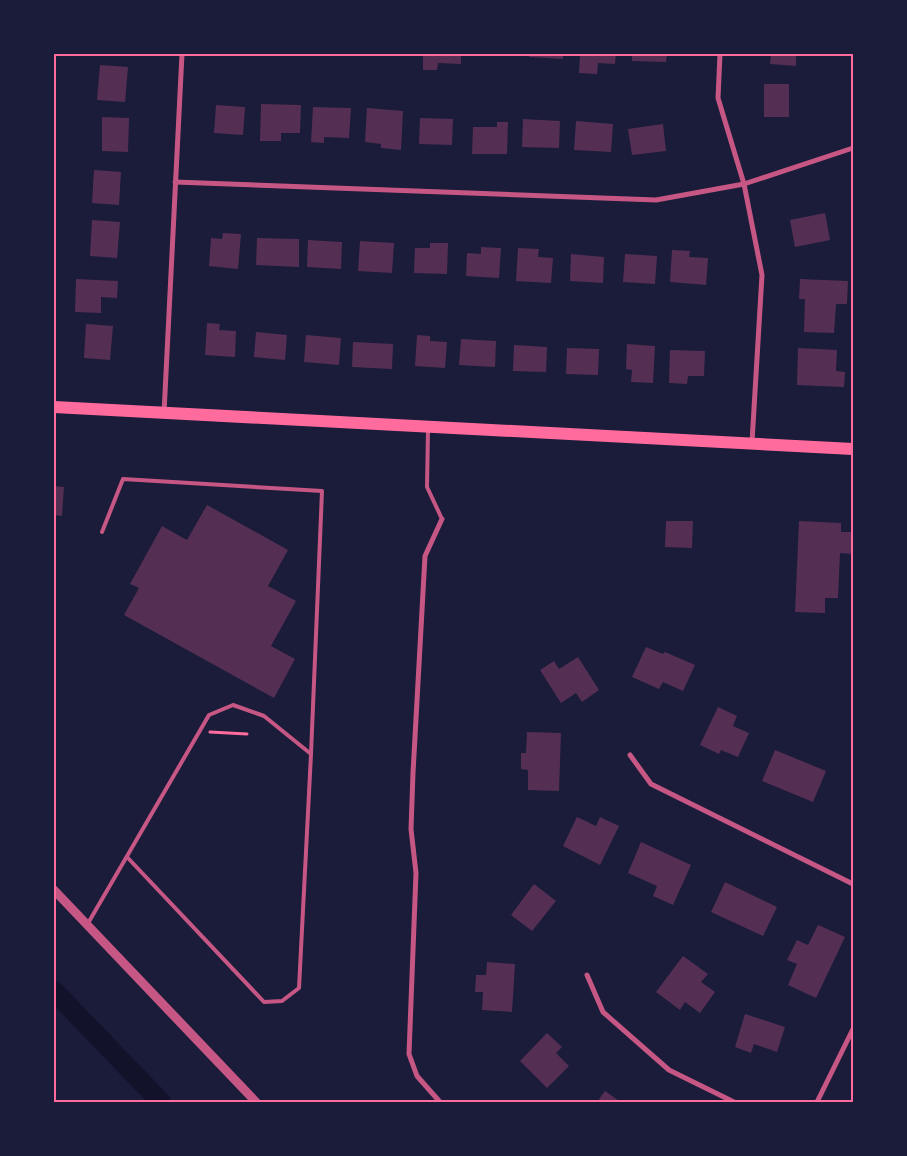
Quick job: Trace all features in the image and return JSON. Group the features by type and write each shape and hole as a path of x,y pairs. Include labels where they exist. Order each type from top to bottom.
{"main road":[{"path":"54,407 853,449"}],"street":[{"path":"164,413 182,54"},
{"path":"720,54 718,98 744,184 762,275 752,444"},
{"path":"175,182 656,200 744,184 853,148"},
{"path":"440,1102 417,1076 409,1054 416,873 411,829 425,556 442,519"},
{"path":"630,755 651,784 853,884"},
{"path":"54,890 256,1102"},
{"path":"587,975 603,1012 669,1070 734,1102"},
{"path":"817,1102 853,1029"}],"lane":[{"path":"428,427 427,487 442,519"},
{"path":"102,532 123,479 322,491 299,988 282,1001 264,1002 127,857"},
{"path":"88,925 210,715 233,705 264,716 311,754"}],"path":[{"path":"200,732 247,734"}],"building":[{"path":"423,54 461,54 461,64 438,63 437,70 423,70"},
{"path":"529,54 563,54 563,59 529,57"},
{"path":"580,54 616,54 615,64 598,63 597,74 579,73"},
{"path":"632,54 667,54 666,62 632,61"},
{"path":"771,54 796,54 796,66 770,64"},
{"path":"100,65 128,67 125,102 97,100"},
{"path":"764,84 789,84 789,117 764,117"},
{"path":"261,104 301,105 300,133 281,133 281,141 260,141"},
{"path":"216,105 245,107 243,135 214,133"},
{"path":"313,107 351,108 349,138 324,137 324,143 311,142"},
{"path":"367,108 403,111 401,150 381,148 381,144 365,142"},
{"path":"102,117 129,118 128,152 102,151"},
{"path":"420,118 453,119 452,145 419,144"},
{"path":"523,119 560,121 559,148 522,147"},
{"path":"576,121 613,124 611,152 574,150"},
{"path":"497,122 508,122 507,154 472,154 473,127 497,127"},
{"path":"663,124 666,151 632,155 628,129"},
{"path":"94,170 121,172 119,205 92,203"},
{"path":"825,213 830,240 795,247 790,220"},
{"path":"92,220 120,222 117,258 90,256"},
{"path":"223,233 241,234 238,269 209,266 211,238 222,239"},
{"path":"257,238 299,239 299,267 256,265"},
{"path":"308,240 342,242 341,269 307,267"},
{"path":"360,241 394,243 392,273 358,271"},
{"path":"430,243 448,243 447,274 414,273 415,248 430,248"},
{"path":"481,247 501,248 499,278 466,276 467,253 481,254"},
{"path":"518,248 539,249 538,257 553,258 551,283 516,281"},
{"path":"672,250 690,251 689,257 708,258 706,285 670,282"},
{"path":"571,254 604,257 603,283 570,281"},
{"path":"625,254 657,256 655,284 623,282"},
{"path":"76,279 118,281 117,298 101,297 101,313 75,312"},
{"path":"800,279 848,281 847,304 836,304 834,333 804,332 805,299 799,299"},
{"path":"207,323 220,324 219,330 236,331 235,357 205,355"},
{"path":"86,324 113,326 110,360 84,358"},
{"path":"256,332 287,335 285,360 254,357"},
{"path":"306,335 341,338 339,365 304,362"},
{"path":"417,335 430,336 430,341 447,342 445,368 415,366"},
{"path":"461,339 496,341 495,367 459,365"},
{"path":"353,342 393,344 392,369 352,367"},
{"path":"627,344 655,346 653,383 631,382 632,370 626,369"},
{"path":"514,345 547,347 546,372 513,371"},
{"path":"567,348 599,349 598,375 566,374"},
{"path":"798,348 837,350 836,371 845,372 844,387 797,385"},
{"path":"670,350 705,351 704,376 688,376 687,384 669,383"},
{"path":"54,486 64,487 62,516 54,515"},
{"path":"207,505 288,550 268,586 296,601 271,646 295,659 274,698 124,615 139,588 130,584 162,526 187,540"},
{"path":"666,521 693,521 692,548 665,547"},
{"path":"799,521 841,523 841,532 853,532 853,554 840,553 838,598 825,598 825,613 795,612"},
{"path":"646,647 663,654 665,652 695,665 683,691 663,682 659,689 632,677"},
{"path":"578,657 599,690 582,702 576,693 561,703 540,670 554,661 559,669"},
{"path":"718,707 737,716 733,726 749,733 738,757 721,750 719,754 700,745"},
{"path":"527,732 561,733 559,791 528,790 528,770 521,769 521,753 526,753"},
{"path":"775,750 826,771 813,802 762,781"},
{"path":"577,817 596,826 600,817 619,826 600,865 563,846"},
{"path":"641,842 691,865 673,905 653,896 657,886 628,873"},
{"path":"725,882 777,907 763,936 711,912"},
{"path":"534,884 556,901 532,931 511,915"},
{"path":"818,925 845,937 816,998 788,985 797,964 787,960 797,940 808,945"},
{"path":"683,956 708,974 701,982 715,992 700,1013 685,1002 680,1010 656,992"},
{"path":"487,962 515,964 512,1012 482,1010 483,992 475,992 476,975 486,975"},
{"path":"745,1014 785,1027 777,1052 754,1044 751,1053 735,1047"},
{"path":"547,1033 562,1047 556,1053 569,1066 547,1088 520,1061"},
{"path":"605,1091 621,1102 597,1102"}],"waterway":[{"path":"54,991 161,1102"}]}
